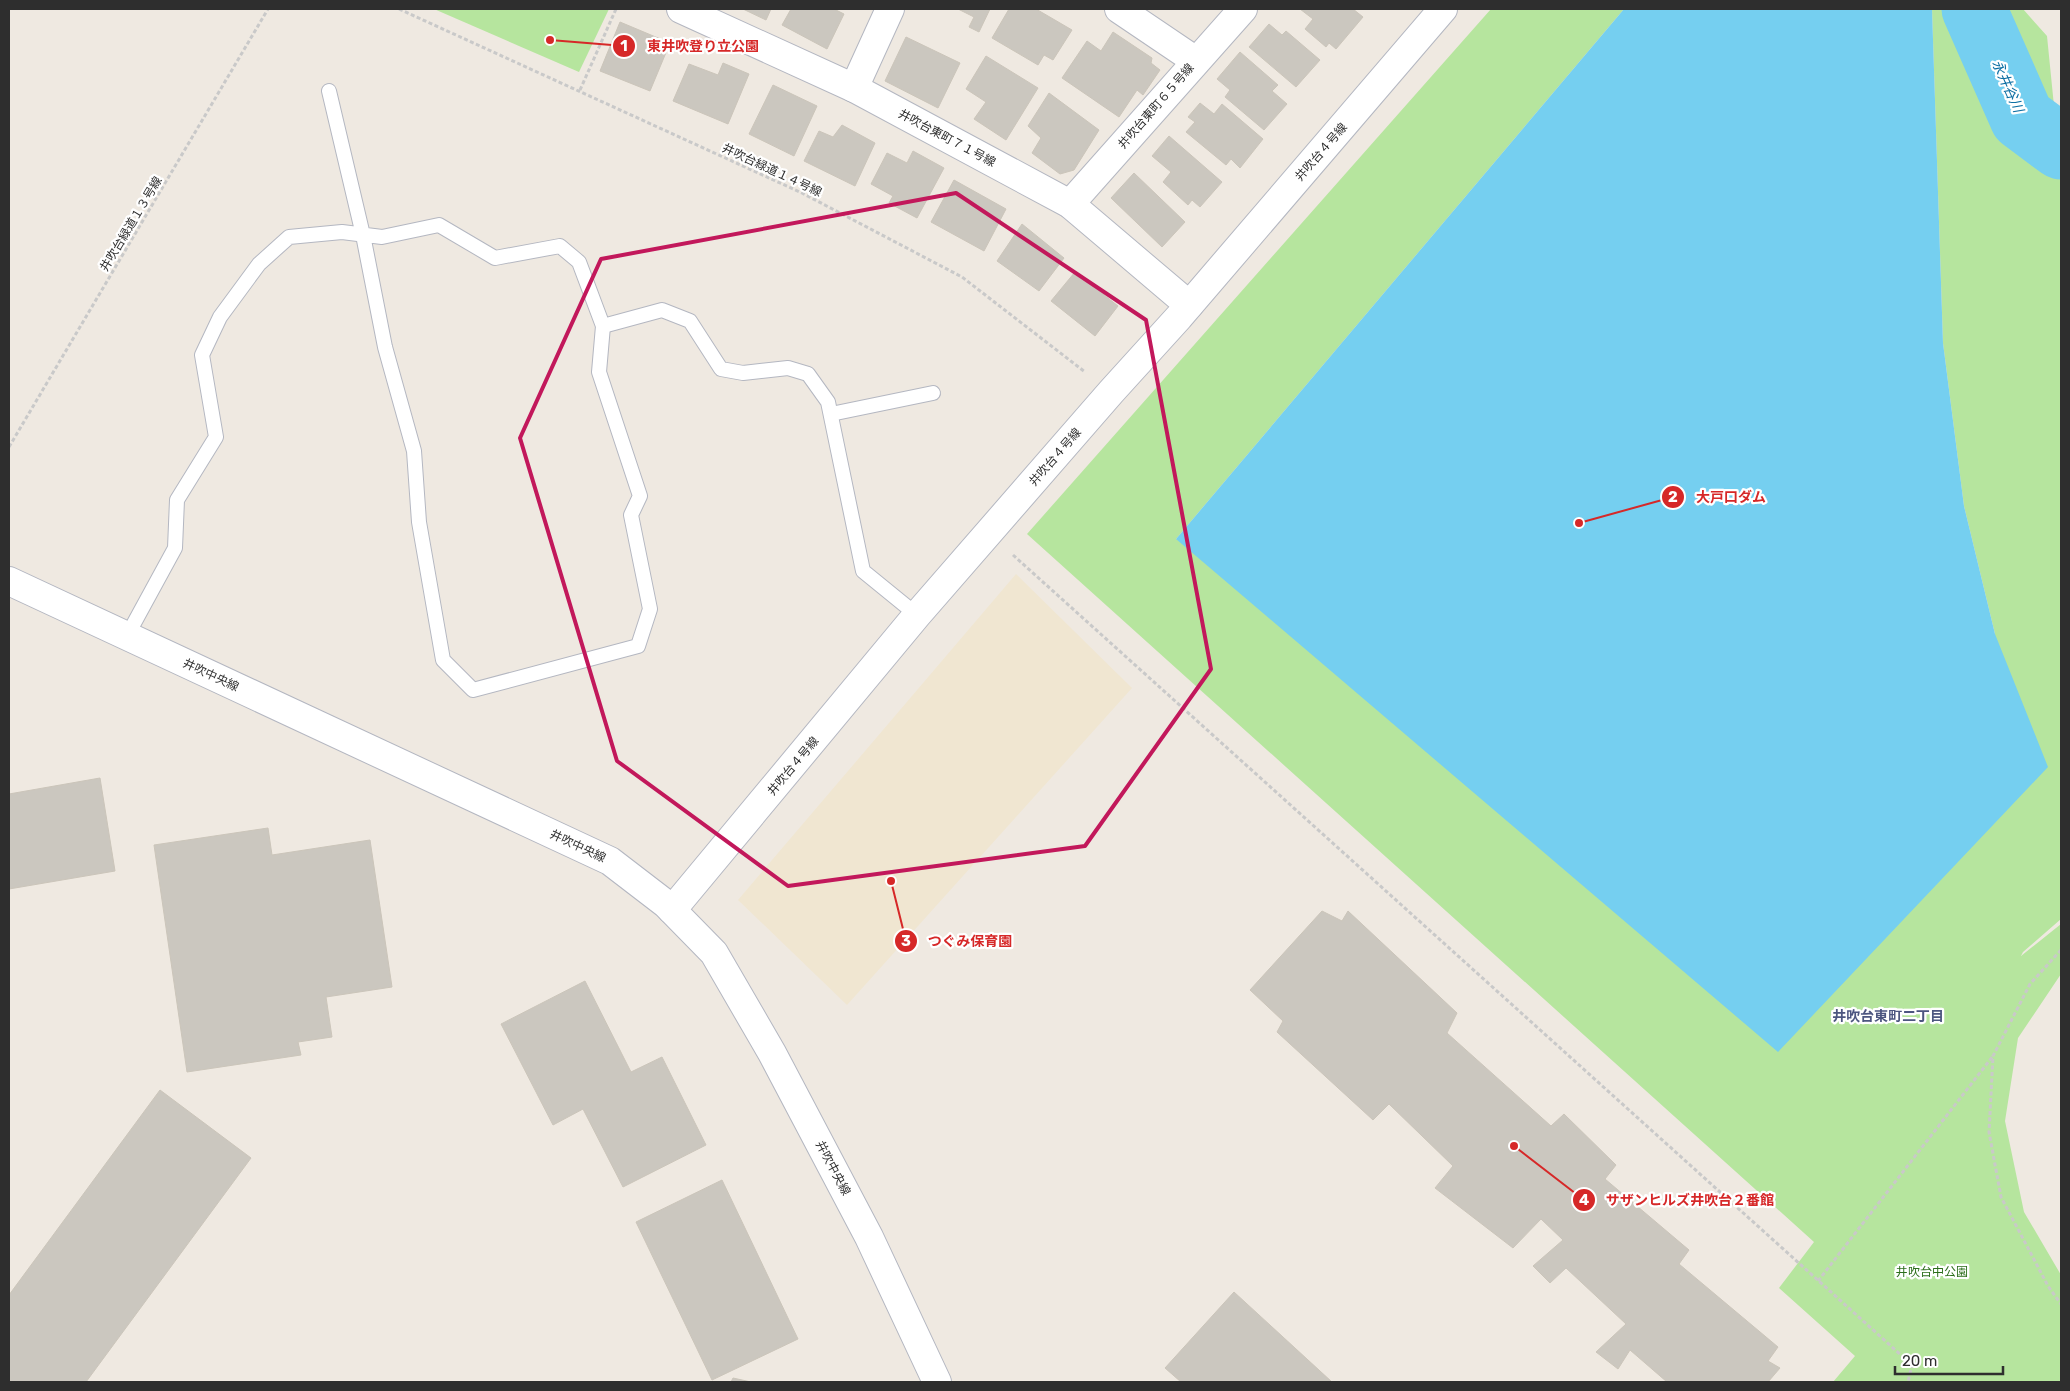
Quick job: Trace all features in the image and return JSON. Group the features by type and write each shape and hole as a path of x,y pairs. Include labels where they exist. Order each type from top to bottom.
{"street":[{"name":"井吹台東町７１号線","path":"682,9 854,88 1070,204 1188,305"},
{"path":"854,88 890,9"},
{"path":"1119,9 1196,61"},
{"name":"井吹台東町６５号線","path":"1070,204 1243,9"},
{"name":"井吹台４号線","path":"672,910 917,616 1443,9"},
{"name":"井吹中央線","path":"9,581 610,860 672,910 714,953 772,1053 869,1237 937,1382"}],"lane":[{"path":"127,636 175,548 177,500 216,437 202,356 220,317 259,264 288,237 342,232 363,234 382,237 439,225 495,258 560,246 579,262 603,326 599,372 640,496 631,515 650,609 638,646 473,690 444,660 419,522 414,451 385,347 363,234 329,92"},
{"path":"603,326 662,310 690,321 721,369 743,373 788,368 808,374 828,402 863,571 917,616"},
{"path":"831,414 933,393"}],"path":[{"name":"井吹台緑道１３号線","path":"9,447 268,9"},
{"name":"井吹台緑道１４号線","path":"399,9 802,193 962,277 1111,392"},
{"path":"580,90 616,9"},
{"path":"989,533 1912,1365 1908,1382"},
{"path":"1818,1281 1993,1056 2030,984 2061,950"},
{"path":"1993,1056 1989,1132 2001,1197 2048,1286 2061,1304"}],"highlighted area":[{"path":"956,193 1146,320 1211,669 1085,846 788,886 617,761 520,438 601,259"}],"shaded area":[{"path":"1016,574 1132,688 847,1005 738,900"}],"green space":[{"path":"434,9 609,9 579,72"},
{"name":"井吹台中公園","path":"1491,9 1624,9 1176,539 1995,634 1964,506 1943,343 1932,9 2023,9 2047,36 2061,176 2061,919 2023,952 2021,956 2061,924 2061,974 2018,1038 2005,1121 2024,1212 2061,1275 2061,1382 1833,1382 1855,1356 1779,1288 1814,1242 1027,534"}],"water":[{"path":"1624,9 1932,9 1943,343 1964,506 1995,634 2048,767 1778,1052 1176,539"}],"building":[{"path":"743,9 771,9 766,20"},
{"path":"791,9 834,9 844,14 827,49 782,25"},
{"path":"958,9 990,9 979,32 969,27 974,17"},
{"path":"1009,9 1036,9 1072,30 1053,60 1044,55 1038,65 992,38"},
{"path":"1300,9 1353,9 1363,17 1336,49 1329,43 1326,47 1305,29 1313,19"},
{"path":"620,22 670,43 650,91 600,71"},
{"path":"1269,24 1282,35 1286,31 1320,60 1296,87 1249,47"},
{"path":"1113,32 1152,58 1151,63 1160,70 1143,95 1137,90 1119,117 1062,78 1087,41 1101,51"},
{"path":"906,37 960,63 938,108 885,81"},
{"path":"1240,52 1278,85 1272,91 1287,104 1264,130 1225,97 1230,90 1217,79"},
{"path":"986,56 1038,88 1006,140 974,119 986,102 966,89"},
{"path":"723,63 749,74 728,124 673,101 689,64 718,75"},
{"path":"773,85 817,106 794,156 749,134"},
{"path":"1049,93 1099,130 1074,170 1060,174 1032,153 1041,138 1028,126"},
{"path":"1200,103 1214,114 1222,104 1263,139 1240,168 1231,159 1226,165 1186,132 1195,122 1188,117"},
{"path":"842,125 875,143 855,186 804,161 819,131 833,137"},
{"path":"1169,136 1222,182 1200,207 1192,200 1188,205 1163,182 1171,172 1152,156"},
{"path":"913,151 944,168 917,218 889,203 893,196 871,184 887,153 907,163"},
{"path":"1134,173 1185,222 1162,247 1111,198"},
{"path":"954,180 1006,209 984,251 931,222"},
{"path":"1022,224 1064,258 1039,291 997,261"},
{"path":"1075,272 1118,306 1095,336 1051,301"},
{"path":"100,778 115,871 9,889 9,794"},
{"path":"268,828 272,855 370,840 392,987 326,997 332,1037 298,1042 301,1055 187,1072 154,845"},
{"path":"1322,911 1342,921 1348,911 1457,1013 1447,1033 1551,1126 1564,1114 1616,1165 1605,1179 1689,1250 1679,1264 1778,1347 1768,1361 1780,1368 1768,1382 1667,1382 1630,1350 1618,1369 1596,1352 1626,1324 1566,1268 1550,1283 1533,1266 1563,1240 1541,1219 1513,1248 1435,1188 1453,1166 1389,1104 1373,1120 1277,1032 1283,1021 1250,990"},
{"path":"585,981 631,1072 662,1057 706,1145 623,1187 583,1109 553,1125 501,1024"},
{"path":"160,1090 251,1158 86,1382 9,1382 9,1295"},
{"path":"722,1180 798,1339 712,1380 636,1222"},
{"path":"1234,1292 1332,1382 1181,1382 1165,1368"},
{"path":"733,1378 751,1382 731,1382"}],"waterway":[{"name":"永井谷川","path":"1974,9 2022,118 2061,147"}],"place":[{"name":"東井吹登り立公園","path":"550,40"},
{"name":"大戸口ダム","path":"1579,523"},
{"name":"つぐみ保育園","path":"891,881"},
{"name":"サザンヒルズ井吹台２番館","path":"1514,1146"}],"district":[{"name":"井吹台東町二丁目","path":"1888,1016"}]}
